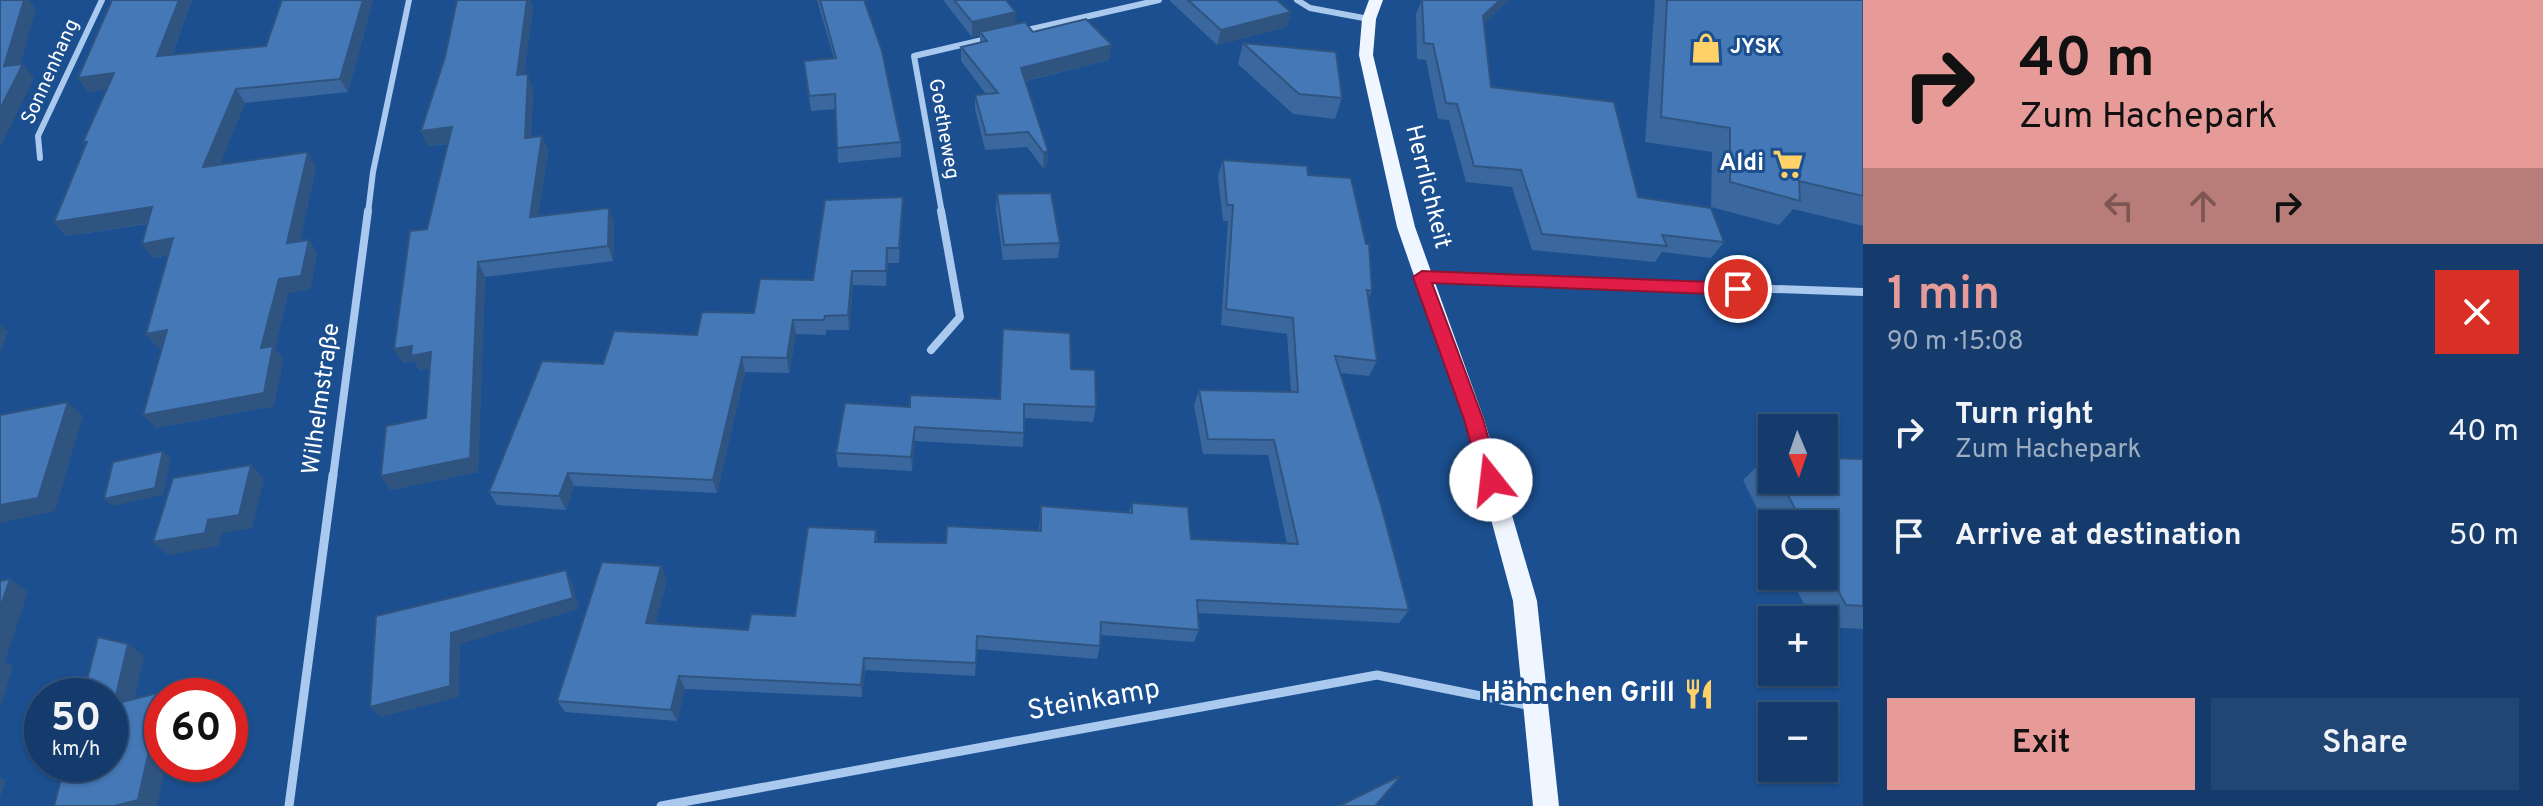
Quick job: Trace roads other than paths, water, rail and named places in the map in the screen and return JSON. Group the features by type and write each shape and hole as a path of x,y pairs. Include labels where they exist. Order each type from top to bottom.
{"main road":[{"name":"Herrlichkeit","path":"1376,0 1369,19 1366,55 1406,227 1474,419 1525,601 1546,806"}],"street":[{"name":"Sonnenhang","path":"40,158 38,136 102,0"},
{"name":"Wilhelmstraße","path":"289,806 373,172 409,0"},
{"path":"1021,31 1159,0"},
{"path":"1297,0 1310,8 1369,19"},
{"name":"Goetheweg","path":"931,350 960,317 914,56 1006,35"},
{"path":"1422,277 1863,292"},
{"name":"Steinkamp","path":"661,806 1377,675 1536,707"}],"place":[{"name":"JYSK","path":"1706,48"},
{"name":"Aldi","path":"1788,164"},
{"name":"Hähnchen Grill","path":"1699,694"}]}
